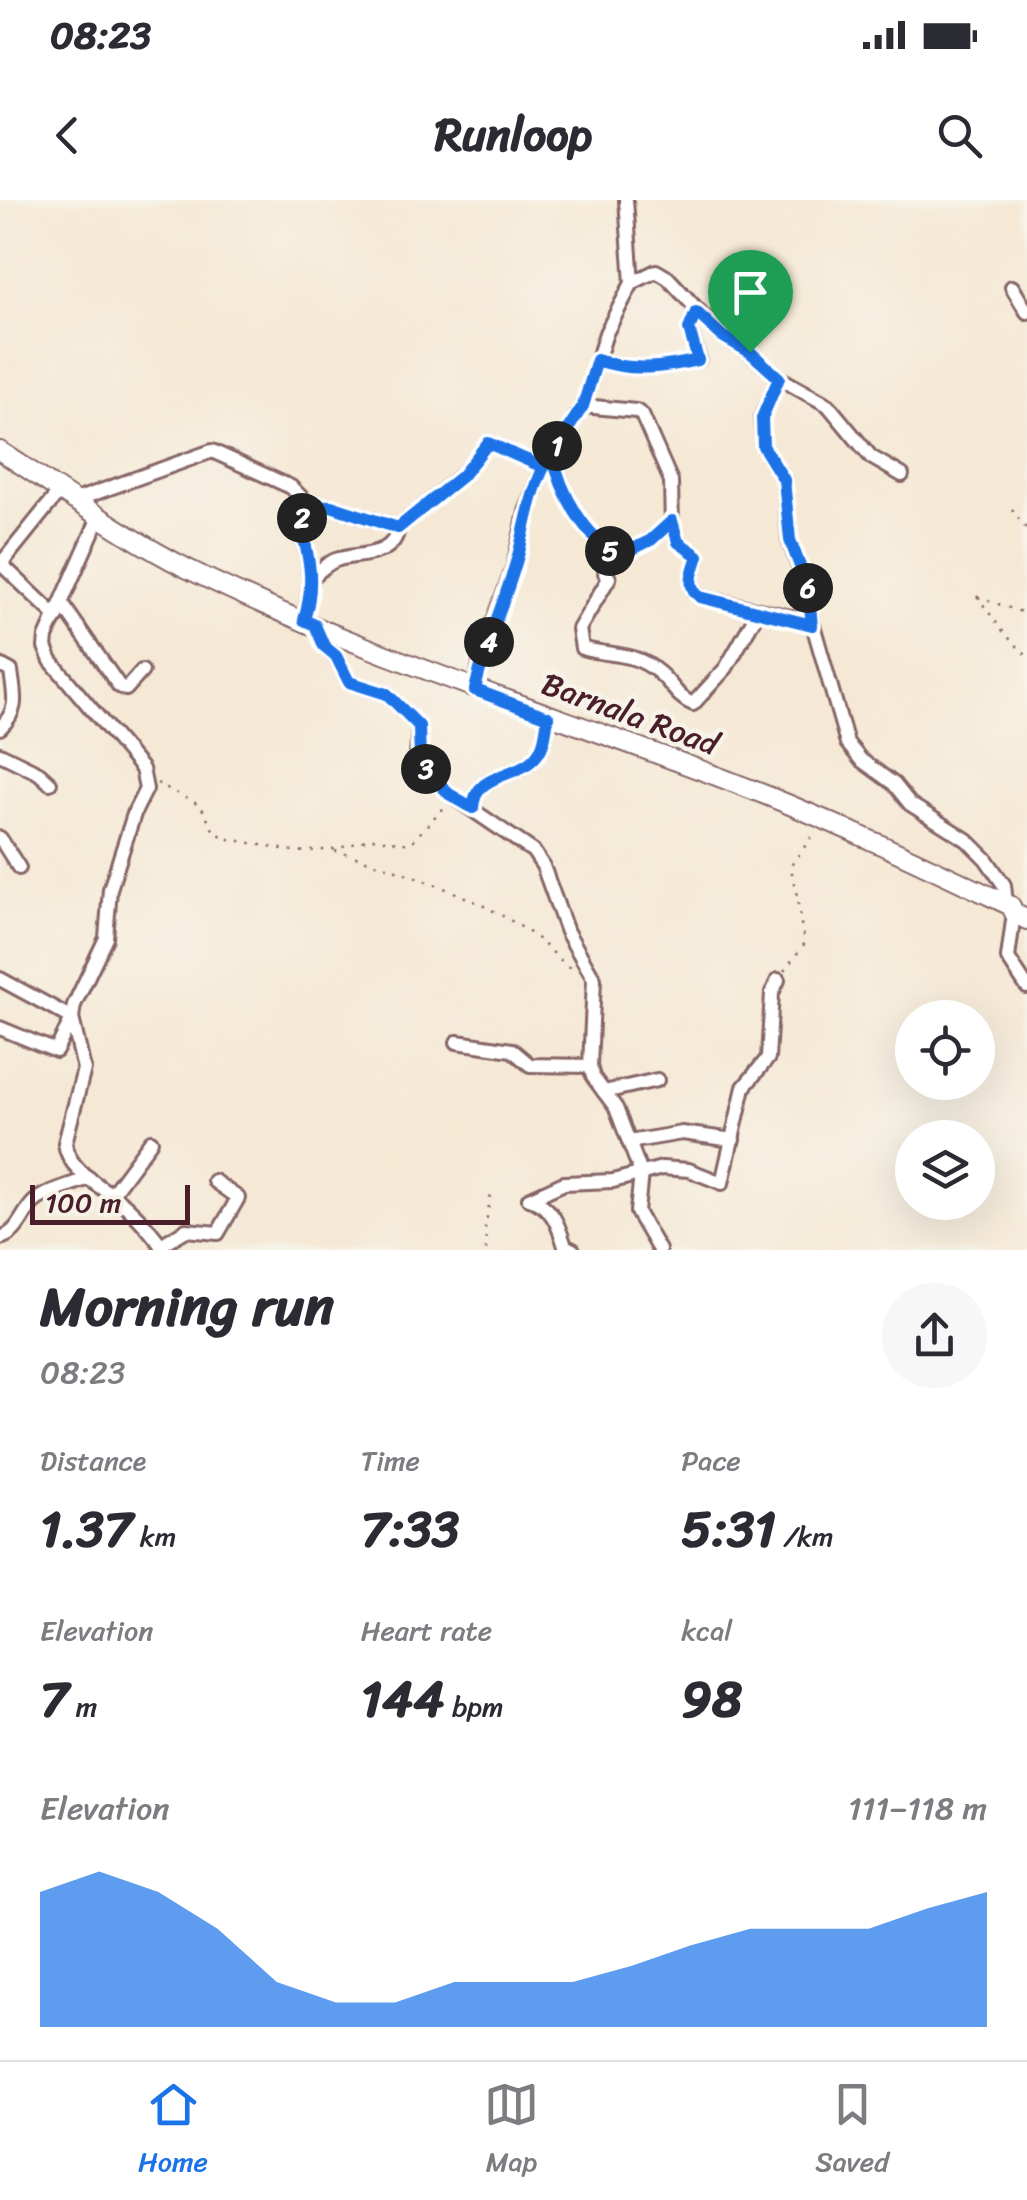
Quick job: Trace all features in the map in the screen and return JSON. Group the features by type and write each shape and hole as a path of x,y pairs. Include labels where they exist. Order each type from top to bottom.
{"main road":[{"name":"Barnala Road","path":"0,451 182,566 475,690 821,818 1016,913"}],"street":[{"path":"475,690 482,654 514,566 526,512 543,467 583,406 606,333 632,283 626,200"},
{"path":"632,283 656,271 668,278 722,336 750,352 779,378 828,405 870,457 902,475"},
{"path":"1012,286 1027,312"},
{"path":"597,360 650,370 698,360 689,329 696,312"},
{"path":"779,378 762,418 763,446 784,480 790,540 808,587 812,625 847,743 861,760 894,784 910,804 967,840 986,859 1016,913 1008,958 1027,986"},
{"path":"583,406 636,410 642,415 671,482 672,521 678,542 698,556 690,583 693,592 812,625"},
{"path":"312,576 335,560 387,550 396,540 398,528 462,476 488,443 543,467"},
{"path":"76,500 212,451 291,488 309,505 331,506 398,528"},
{"path":"552,453 582,524 590,535 619,556 651,540 672,521"},
{"path":"55,497 1,564 59,610 119,686 126,689 142,671"},
{"path":"309,505 300,524 312,576 309,622 324,646 336,656 349,682 387,694 419,726 420,762 449,794 533,851 543,866 578,958 594,980 590,1066 616,1108 642,1174 637,1212 659,1250"},
{"path":"0,1028 56,1051 106,938 110,889 146,789 146,779 51,661 45,648 100,516"},
{"path":"609,550 605,573 609,578 579,629 582,648 633,657 659,672 681,698 693,704 726,668 758,612"},
{"path":"0,665 11,671 14,706 12,716 0,728"},
{"path":"473,808 476,792 489,781 529,763 538,754 548,717"},
{"path":"0,754 39,773 50,783"},
{"path":"0,838 19,868"},
{"path":"573,1250 565,1246 558,1222 546,1206 528,1199 564,1183 613,1181 676,1168 722,1183 744,1088 768,1058 772,993 778,980"},
{"path":"2,984 72,1018"},
{"path":"72,1018 84,1069 65,1144 66,1154 89,1178 125,1205 162,1247 186,1230 218,1234 238,1198 214,1182"},
{"path":"456,1042 512,1050 530,1065 590,1066"},
{"path":"604,1092 657,1080"},
{"path":"629,1142 682,1132 734,1140"},
{"path":"111,1195 152,1141"},
{"path":"0,1238 10,1236 32,1204 42,1197 89,1178"}],"path":[{"path":"1012,508 1027,530"},
{"path":"1027,614 977,596 1027,656"},
{"path":"146,779 201,806 212,828 224,838 298,852 328,850 372,838 410,844 442,810 473,808"},
{"path":"778,980 804,942 790,867 810,844 821,818"},
{"path":"328,850 386,866 490,910 532,935 572,970 594,980"},
{"path":"486,1250 485,1228 492,1188"}],"route":[{"path":"750,352 722,336 696,312 689,329 698,360 650,370 597,360 583,406 552,453 543,467 488,443 462,476 398,528 331,506 309,505 300,524 312,573 304,620 315,625 324,646 336,656 349,682 387,694 419,726 417,757 449,794 473,808 476,792 489,781 529,763 543,743 548,717 475,690 482,654 520,547 526,512 552,453 582,524 600,545 619,556 651,540 672,521 678,542 698,556 690,583 693,592 812,625 808,587 790,540 784,480 763,446 762,418 779,378 750,352"}]}
